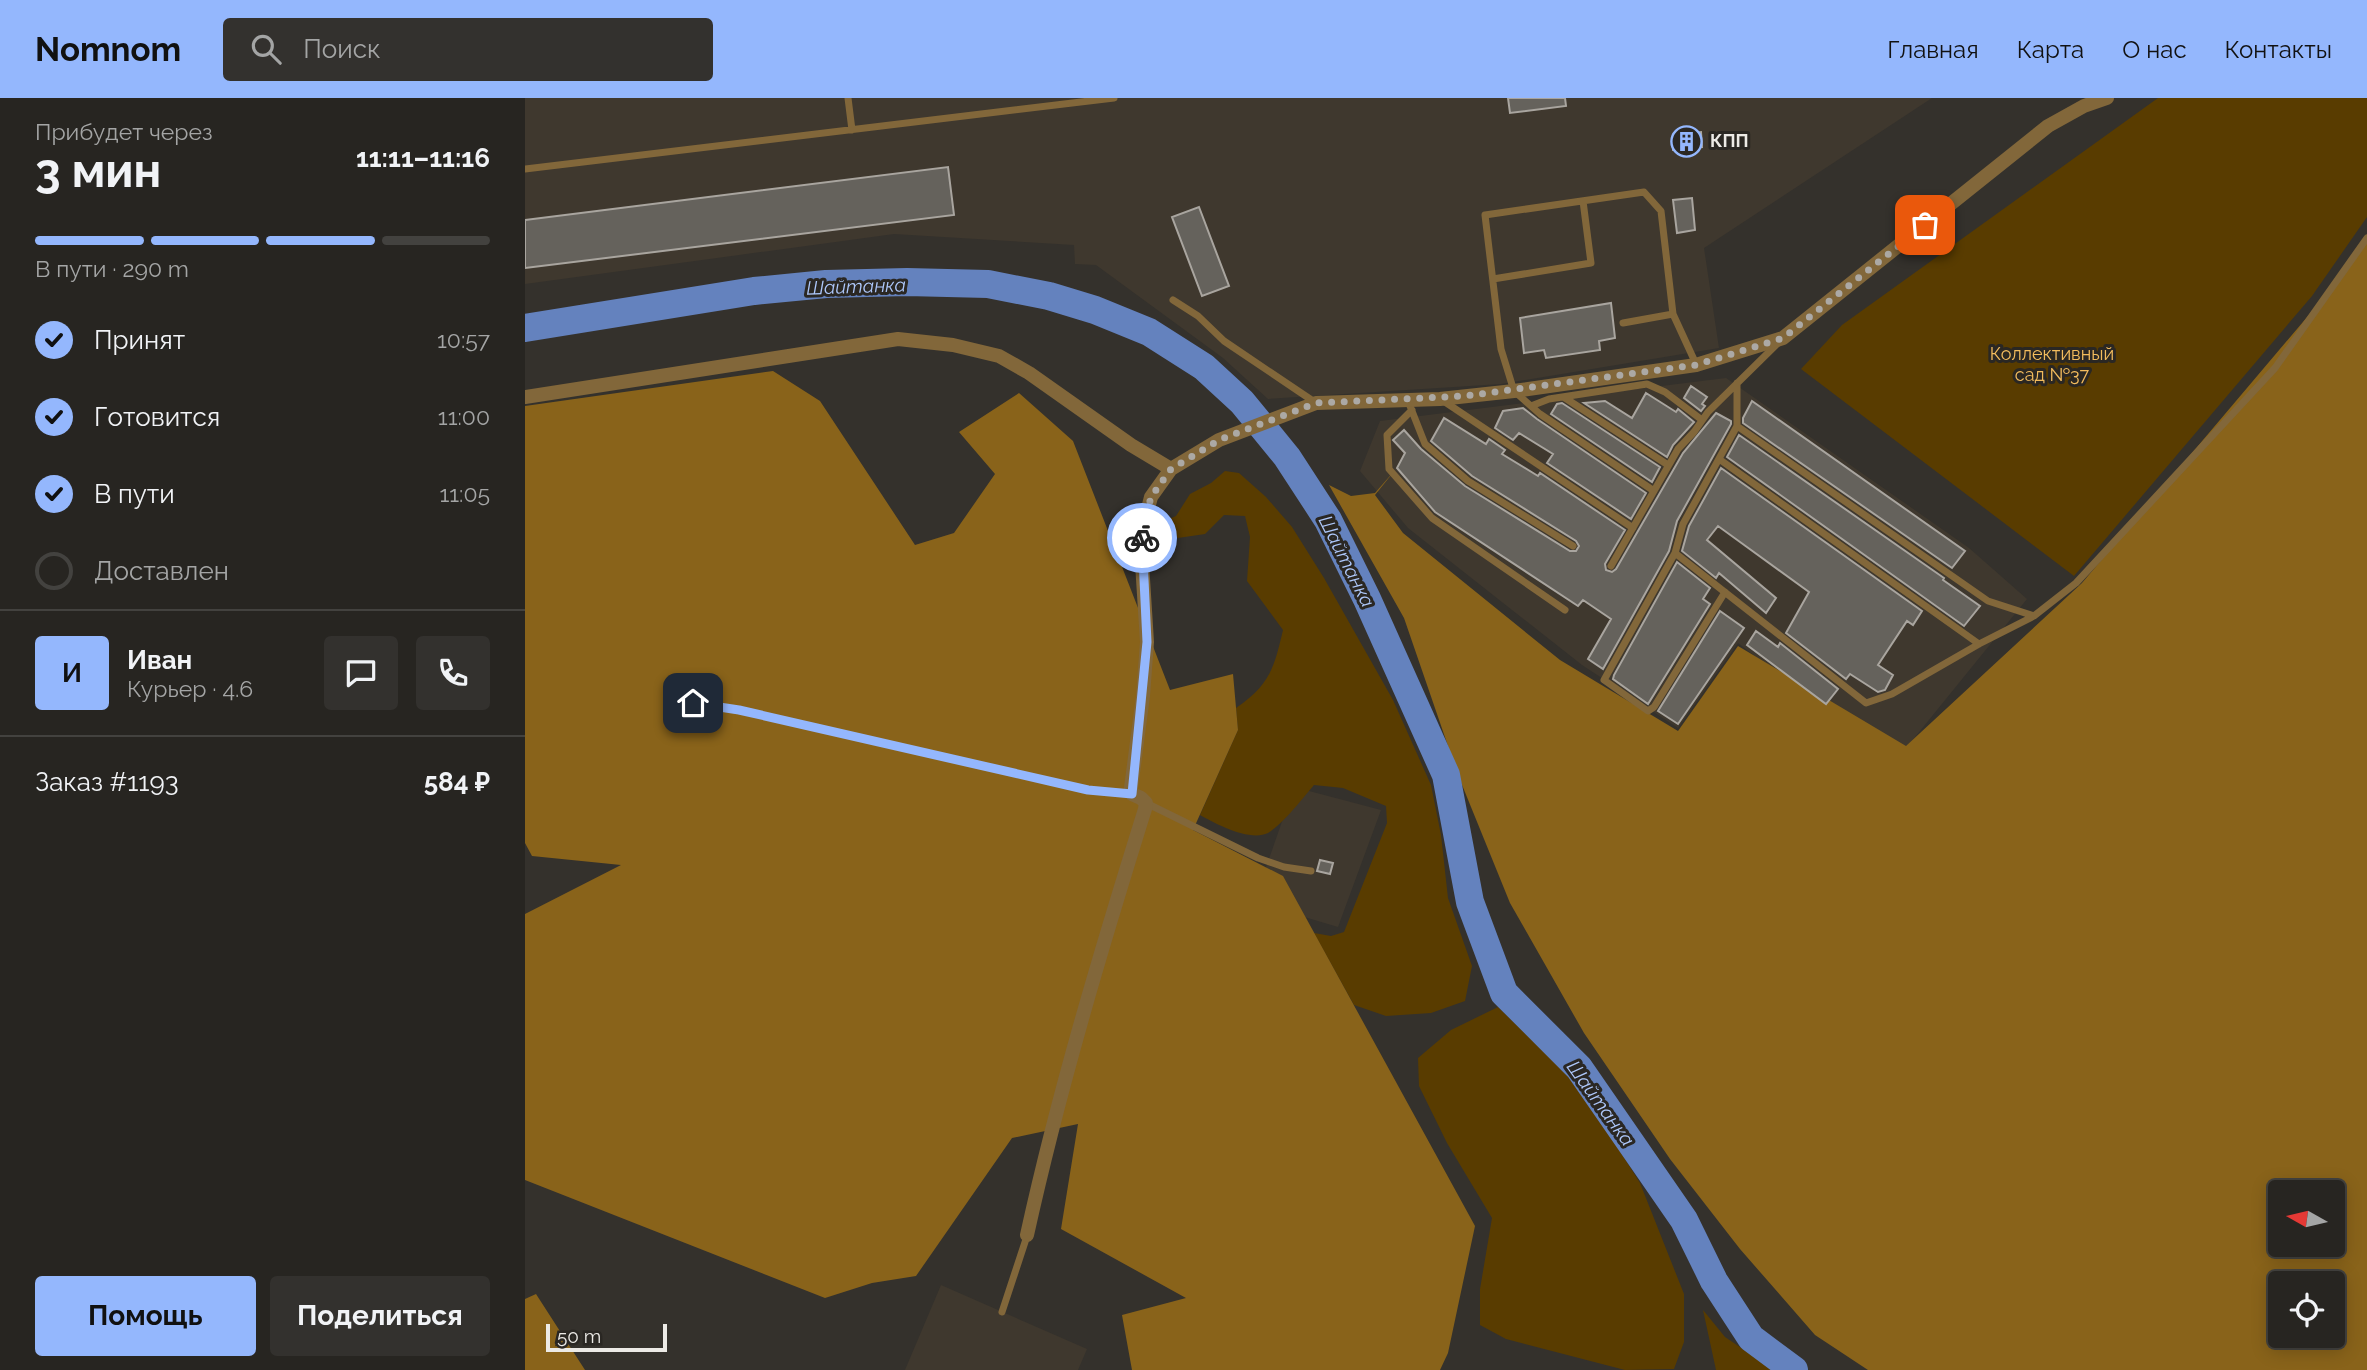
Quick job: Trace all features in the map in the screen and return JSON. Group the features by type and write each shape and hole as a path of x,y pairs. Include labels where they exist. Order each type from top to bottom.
{"street":[{"path":"1027,1235 1066,1073 1146,803 1132,794 1147,642 1142,563 1143,528 1151,497 1171,469 1219,440 1316,403 1409,405 1440,398 1514,391 1696,365 1783,338 2048,127 2084,106 2107,98"},
{"path":"525,397 898,339 953,345 999,356 1029,373 1131,445 1171,469"}],"lane":[{"path":"848,98 852,130"},
{"path":"525,169 1114,98"},
{"path":"1654,491 1531,406 1514,391 1501,349 1485,215 1644,192 1661,211 1673,314 1696,365"},
{"path":"1493,279 1591,263 1583,201"},
{"path":"1675,553 1866,703 1892,694 2034,616 2077,583 2275,368 2367,238"},
{"path":"1173,300 1198,316 1224,341 1316,403"},
{"path":"1623,323 1673,314"},
{"path":"1611,566 1678,449 1737,383 1783,338"},
{"path":"1724,592 1649,711 1604,680 1675,553 1683,524 1737,426 1737,383"},
{"path":"1531,406 1647,384 1665,392 1702,420"},
{"path":"1440,398 1633,528"},
{"path":"1565,398 1668,465"},
{"path":"1409,405 1425,444 1468,481 1573,546"},
{"path":"1409,405 1387,435 1389,469 1432,518 1566,610"},
{"path":"1737,426 1989,601 2034,616"},
{"path":"1719,459 1979,644"},
{"path":"693,703 739,710 1088,790 1132,794"},
{"path":"1146,803 1258,858 1284,867 1311,871"},
{"path":"1002,1312 1027,1235"}],"shaded area":[{"path":"525,98 1932,98 1704,248 1719,348 1501,384 1268,399 1223,358 1096,265 1075,264 1074,245 894,234 525,284"},
{"path":"2367,240 2367,1370 1868,1370 1815,1335 1740,1249 1670,1159 1584,1033 1510,903 1458,775 1404,618 1329,485 1351,496 1375,493 1396,469 1375,495 1403,533 1560,660 1678,731 1738,646 1906,746 2082,583 2319,303"},
{"path":"773,371 820,401 915,545 954,533 995,474 959,432 1019,393 1073,441 1170,690 1233,674 1238,730 1193,830 1283,876 1475,1226 1448,1353 1440,1370 1132,1370 1122,1315 1186,1298 1061,1229 1078,1124 1012,1138 916,1276 872,1283 825,1298 525,1180 525,914 621,865 532,856 525,843 525,406"},
{"path":"1726,378 1969,548 2027,599 1894,763 1738,643 1678,728 1582,665 1408,528 1360,471 1380,421"},
{"path":"1294,787 1381,810 1338,927 1254,902"},
{"path":"941,1285 1087,1349 1078,1370 905,1370"},
{"path":"536,1294 585,1370 525,1370 525,1299"}],"green space":[{"name":"Коллективный сад №37","path":"2158,98 2367,98 2367,217 2312,296 2074,576 1801,369 1842,325"},
{"path":"1225,471 1239,473 1266,497 1292,527 1393,700 1431,785 1441,835 1448,898 1472,966 1465,1001 1431,1013 1386,1016 1354,1005 1314,933 1331,936 1344,932 1387,823 1386,806 1343,788 1314,785 1280,824 1261,835 1233,831 1200,815 1238,730 1236,708 1256,691 1269,675 1283,630 1247,581 1250,537 1245,516 1224,515 1205,534 1178,538 1164,529 1190,494 1211,483"},
{"path":"1498,1007 1579,1086 1640,1183 1684,1294 1684,1342 1674,1369 1625,1370 1506,1339 1480,1325 1480,1289 1492,1218 1447,1143 1419,1086 1418,1058 1451,1030"},
{"path":"1703,1310 1725,1337 1774,1370 1716,1370"}],"building":[{"path":"1508,98 1565,98 1566,106 1510,113"},
{"name":"КПП","path":"1701,132 1702,147 1673,150 1673,135"},
{"path":"948,167 954,215 525,268 525,220"},
{"path":"1692,198 1695,230 1677,233 1673,200"},
{"path":"1199,207 1229,286 1202,296 1172,217"},
{"path":"1611,303 1615,338 1599,341 1600,350 1546,358 1544,350 1524,353 1520,318"},
{"path":"1691,386 1707,397 1701,411 1684,398"},
{"path":"1646,393 1676,412 1678,409 1694,422 1673,445 1667,457 1584,403 1605,401 1632,418"},
{"path":"1752,401 1965,551 1952,568 1743,423"},
{"path":"1562,403 1660,467 1652,482 1551,414 1557,404"},
{"path":"1523,408 1646,493 1631,519 1547,463 1553,454 1519,433 1513,440 1495,428 1503,411"},
{"path":"1716,413 1731,421 1731,424 1677,521 1669,551 1603,669 1588,659 1611,619 1583,600 1578,606 1435,512 1397,468 1405,453 1393,440 1404,430 1421,449 1465,486 1570,551 1576,551 1579,546 1576,541 1472,476 1431,441 1444,418 1486,444 1489,439 1505,450 1502,454 1538,476 1540,473 1625,530 1605,564 1606,570 1612,572 1683,453"},
{"path":"1739,435 1980,606 1964,626 1727,457"},
{"path":"1721,468 1922,611 1913,625 1907,621 1878,665 1893,675 1885,690 1878,692 1850,674 1846,679 1786,633 1809,592 1718,526 1707,540 1776,598 1766,613 1719,573 1716,578 1682,551 1689,526"},
{"path":"1677,562 1710,588 1703,599 1710,604 1648,704 1613,679"},
{"path":"1720,611 1744,628 1678,724 1658,711"},
{"path":"1756,631 1778,647 1780,643 1838,689 1826,704 1747,645"},
{"path":"1320,860 1333,863 1330,874 1317,871"}],"waterway":[{"name":"Шайтанка","path":"525,328 754,291 826,284 988,284 1049,296 1095,310 1149,332 1204,367 1242,402 1287,457 1328,520 1367,599 1446,775 1470,902 1504,993 1579,1068 1684,1220 1714,1281 1751,1338 1794,1370"}],"way so far":[{"path":"1142,538 1151,497 1171,469 1219,440 1316,403 1465,396 1696,365 1783,338 1925,225"}],"place":[{"name":"КПП","path":"1687,141"}],"route":[{"path":"693,703 739,710 1088,790 1132,794 1147,642 1142,538"}]}
